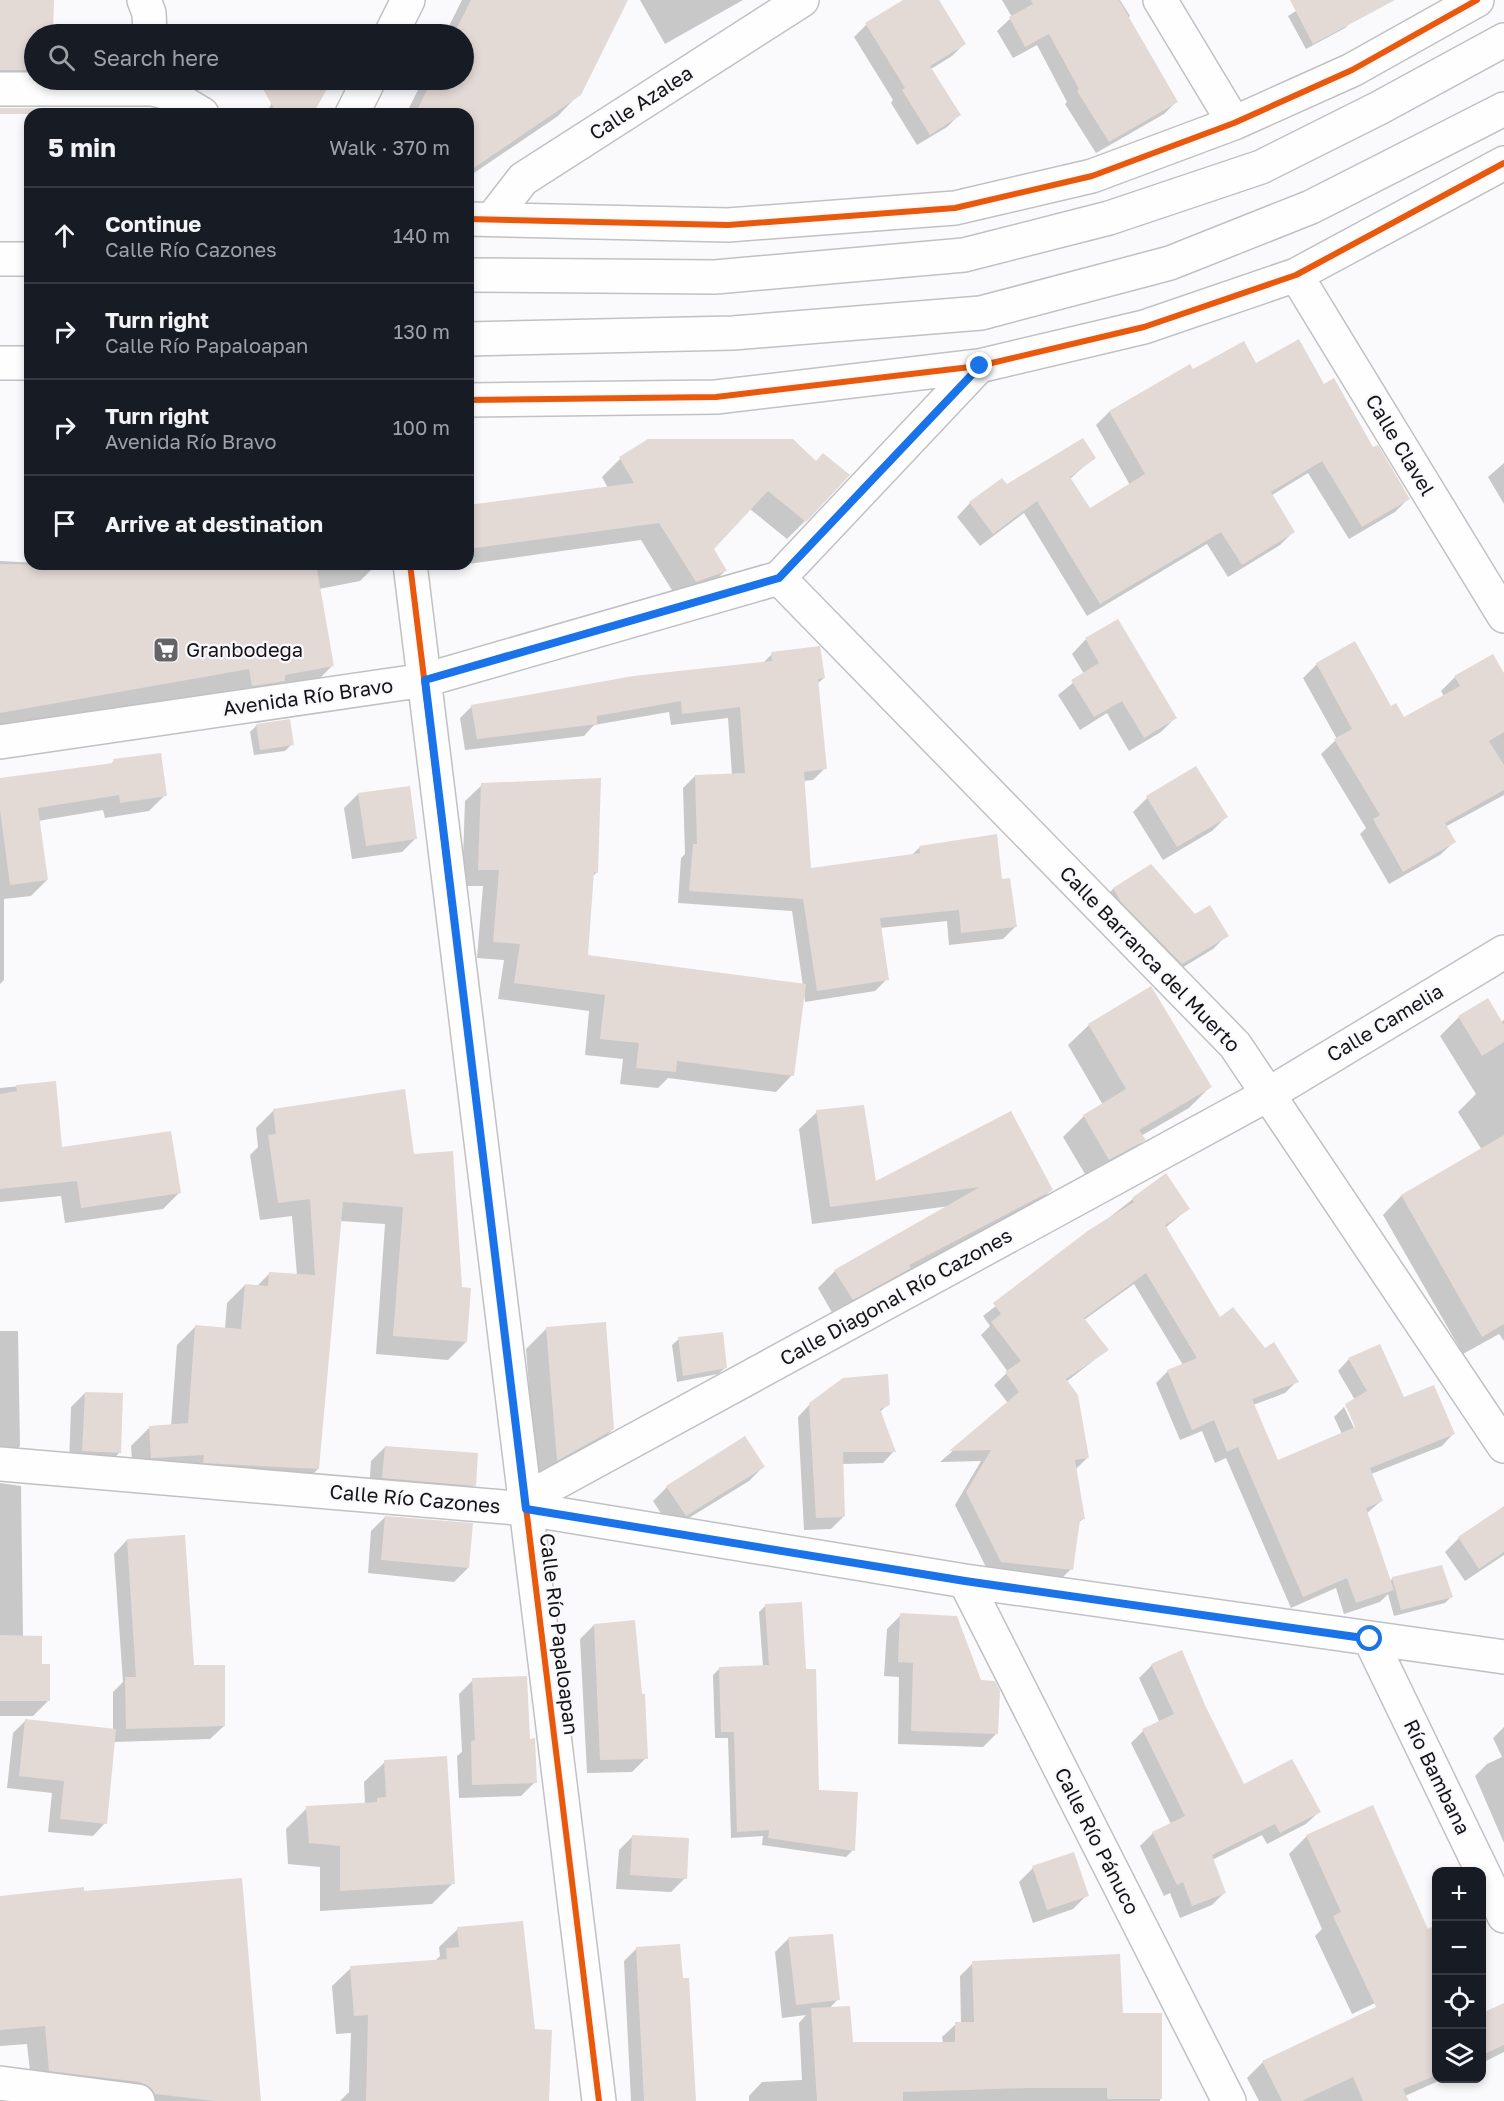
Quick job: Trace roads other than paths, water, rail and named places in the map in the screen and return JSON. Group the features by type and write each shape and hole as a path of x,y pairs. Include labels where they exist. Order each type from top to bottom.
{"street":[{"path":"144,0 149,13 150,24"},
{"path":"396,24 408,0"},
{"name":"Calle Azalea","path":"480,219 523,179 802,0"},
{"path":"1160,0 1234,123"},
{"path":"480,219 728,225 955,208 1092,176 1234,123 1352,70 1477,0"},
{"path":"474,274 715,277 963,255 1109,218 1261,167 1379,108 1504,40"},
{"path":"0,89 24,88"},
{"path":"162,90 192,108"},
{"path":"355,108 364,90"},
{"path":"474,339 733,333 981,313 1181,259 1311,207 1504,109"},
{"path":"474,400 716,397 980,366 1144,327 1296,275 1504,163"},
{"path":"0,258 24,259"},
{"name":"Calle Clavel","path":"1296,275 1504,616"},
{"path":"0,363 24,363"},
{"path":"779,578 980,366"},
{"name":"Calle Río Papaloapan","path":"411,570 599,2101"},
{"name":"Avenida Río Bravo","path":"0,742 425,680 779,578"},
{"name":"Calle Barranca del Muerto","path":"779,578 1235,1044 1504,1446"},
{"name":"Calle Camelia","path":"1267,1095 1504,952"},
{"name":"Calle Diagonal Río Cazones","path":"526,1504 1267,1095"},
{"name":"Calle Río Cazones","path":"0,1464 526,1504 965,1581 1504,1657"},
{"name":"Calle Río Pánuco","path":"965,1581 1229,2101"},
{"name":"Río Bambana","path":"1370,1639 1504,1916"},
{"path":"0,2083 138,2101"}],"place":[{"name":"Granbodega","path":"166,650"}]}
